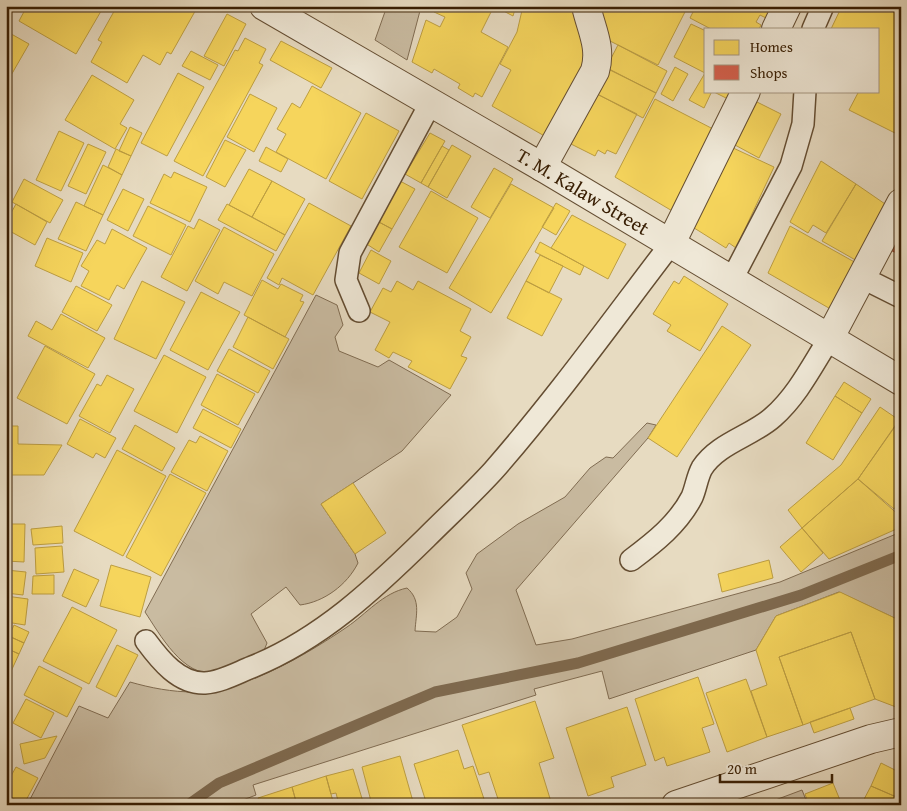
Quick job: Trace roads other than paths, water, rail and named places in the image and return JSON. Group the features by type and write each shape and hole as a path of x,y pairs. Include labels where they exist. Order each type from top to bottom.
{"street":[{"name":"T. M. Kalaw Street","path":"264,6 430,104 542,167 828,339 901,380"},
{"path":"542,167 595,71 598,58 598,44 586,6"},
{"path":"776,28 787,6"},
{"path":"670,245 746,92"},
{"path":"828,339 863,278 901,204"},
{"path":"676,805 870,739 901,732"}],"lane":[{"path":"813,28 823,6"},
{"path":"731,281 791,166 802,124 805,92"},
{"path":"359,311 346,280 350,253 430,104"},
{"path":"146,642 171,669 184,678 205,683 226,678 268,661 302,642 343,614 381,582 492,472 579,364 670,245"},
{"path":"863,278 901,297"},
{"path":"631,560 655,542 678,520 692,496 702,468 722,448 772,418 792,398 828,339"}],"waterway":[{"path":"188,805 219,783 435,692 578,663 801,595 901,555"}]}
